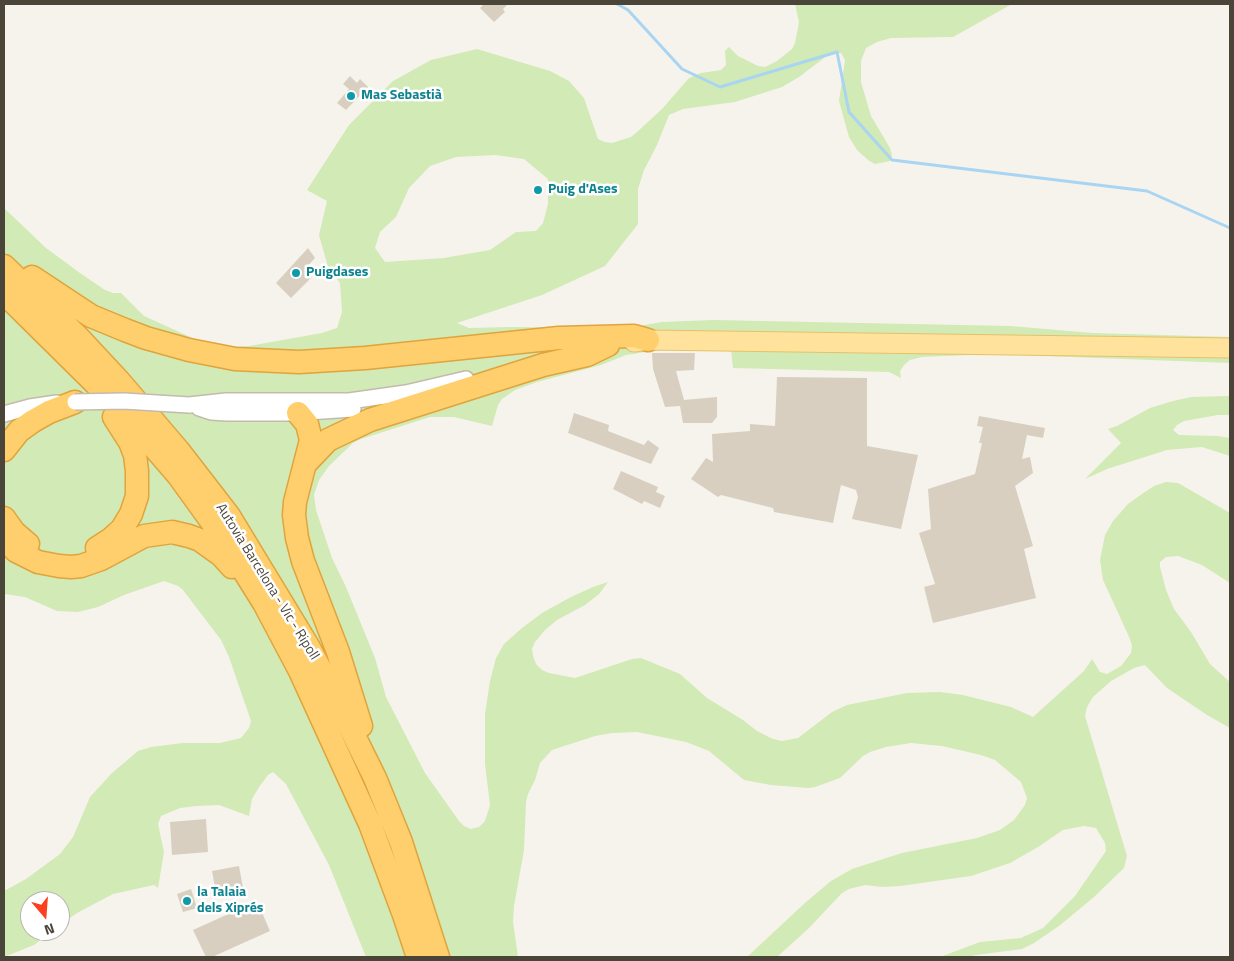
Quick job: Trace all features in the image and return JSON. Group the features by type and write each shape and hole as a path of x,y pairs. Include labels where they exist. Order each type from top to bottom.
{"highway":[{"path":"4,264 10,262 91,316 125,330 189,350 235,358 300,362 365,358 559,338 634,336 648,340"},
{"name":"Autovia Barcelona - Vic - Ripoll","path":"4,264 119,380 178,450 229,516 312,654 375,778 401,842 438,957"},
{"name":"Autovia Barcelona - Vic - Ripoll","path":"4,293 110,396 178,475 222,536 264,603 300,671 370,824 418,957"},
{"path":"304,465 328,440 370,420 542,365 587,355 608,345"},
{"path":"4,518 14,532 27,543 42,551 57,555 71,555 89,551 111,539 122,529 131,514 137,496 135,455 123,430 98,395 98,386"},
{"path":"4,450 19,431 33,421 49,412 75,402"},
{"path":"298,413 307,424 310,434 310,446 295,502 294,515 298,543 303,561 341,660 361,723 375,778"},
{"path":"4,538 16,550 38,562 70,567 96,561 144,536 163,533 182,534 200,540 221,555 264,603"}],"main road":[{"path":"608,345 648,340 1230,348"}],"street":[{"path":"4,414 30,407 75,402 194,405 226,401 349,401 470,379 530,360 580,348 608,345"},
{"path":"194,405 211,412 298,413 341,411 393,404 454,387 470,379"}],"green space":[{"path":"795,4 1012,4 953,37 891,38 866,48 861,61 861,82 871,116 890,148 892,155 890,161 875,164 868,160 857,150 849,137 839,101 845,60 841,53 828,55 782,87 735,102 683,109 669,115 644,170 638,189 638,224 605,266 542,295 457,323 469,328 627,328 662,322 713,320 1010,326 1093,333 1230,337 1230,363 992,354 922,357 910,360 904,365 900,371 901,378 889,372 733,368 731,350 671,348 626,355 601,365 537,382 515,390 502,399 498,405 492,426 454,417 430,417 361,439 353,443 329,466 319,480 314,495 316,510 332,558 375,658 386,697 425,773 459,821 471,829 479,827 485,821 490,805 485,764 485,714 496,658 504,644 542,613 571,597 608,582 599,594 585,605 557,620 535,642 532,649 533,656 536,664 542,670 575,678 632,659 641,658 680,674 707,698 757,731 782,741 798,738 832,712 847,705 907,693 940,692 963,695 1011,707 1033,717 1084,671 1092,659 1100,672 1107,674 1121,666 1131,653 1130,639 1103,580 1100,560 1105,535 1113,521 1128,504 1142,494 1154,486 1166,482 1178,483 1230,513 1230,583 1202,565 1178,556 1166,557 1160,562 1160,567 1166,590 1174,609 1191,632 1210,664 1230,682 1230,728 1167,688 1145,665 1134,668 1111,681 1093,697 1087,707 1085,716 1127,856 1124,868 1094,897 1059,926 1022,949 968,957 940,957 980,942 1021,938 1043,928 1075,896 1106,851 1105,843 1096,828 1084,826 1063,830 1010,863 971,876 900,886 882,887 865,885 849,889 842,893 808,929 777,957 747,957 831,881 852,869 902,853 977,838 1000,830 1014,820 1025,805 1027,798 1021,782 995,760 981,755 942,746 911,743 870,752 863,756 840,778 815,787 771,785 744,780 709,751 686,742 637,732 612,733 595,736 552,750 540,763 526,802 524,850 514,906 513,922 518,957 366,957 329,865 286,784 273,772 268,775 252,799 249,816 219,805 180,808 161,816 158,824 164,852 158,888 154,885 113,894 70,918 70,891 20,891 20,941 39,941 4,957 4,891 26,879 60,854 73,837 90,797 112,773 138,751 151,747 183,743 220,743 241,738 249,728 251,721 229,657 221,640 178,586 164,581 124,595 98,607 78,612 57,611 25,597 4,594 4,208 46,248 80,273 105,290 121,293 144,316 199,341 223,347 249,346 322,333 337,328 342,312 340,283 328,267 319,235 327,201 307,190 349,125 393,81 431,60 477,49 550,71 569,81 584,98 598,139 612,143 631,137 637,132 662,109 689,78 701,73 721,70 726,65 725,51 729,47 738,56 758,66 765,67 777,61 792,49 799,22","holes":["495,155 524,159 548,179 548,204 543,223 536,231 516,232 490,250 444,258 385,262 375,248 380,232 396,217 409,188 430,166 456,157"]},
{"path":"1230,396 1230,415 1218,415 1184,421 1173,430 1179,435 1230,438 1230,456 1202,447 1167,450 1107,469 1085,479 1121,443 1108,429 1150,408 1173,401 1191,397"}],"building":[{"path":"484,4 508,4 503,9 505,12 494,22 480,8"},
{"name":"Mas Sebastià","path":"350,76 357,83 360,79 368,87 346,110 337,103 349,89 343,84"},
{"name":"Puigdases","path":"308,248 315,258 304,270 312,277 291,298 276,283"},
{"path":"652,353 695,353 694,370 676,371 684,400 717,397 717,417 712,423 683,423 680,406 665,407 653,369"},
{"path":"777,377 867,378 867,446 918,455 901,529 852,519 858,497 856,490 841,485 833,523 774,512 773,508 721,495 718,497 691,479 706,458 713,462 712,434 750,431 750,424 775,426"},
{"path":"574,413 609,425 608,431 644,445 648,440 659,448 651,464 568,433"},
{"path":"979,416 1045,428 1043,438 1027,435 1022,459 1030,457 1033,473 1015,486 1033,546 1024,549 1036,598 933,623 924,587 935,584 919,533 931,529 928,489 975,474 982,443 979,443 983,427 977,426"},
{"path":"621,471 658,487 656,492 665,496 660,508 644,501 642,504 613,489"},
{"path":"206,819 208,852 172,855 170,822"},
{"path":"239,866 243,888 216,893 212,871"},
{"name":"la Talaia dels Xiprés","path":"191,889 197,908 183,912 177,894"},
{"path":"257,901 270,931 212,957 206,957 193,930"}],"waterway":[{"path":"617,4 628,10 682,69 720,87 837,52 849,112 892,160 1147,191 1230,228"}],"place":[{"name":"Mas Sebastià","path":"351,96"},
{"name":"Puig d'Ases","path":"538,190"},
{"name":"Puigdases","path":"296,273"},
{"name":"la Talaia dels Xiprés","path":"187,901"}]}
